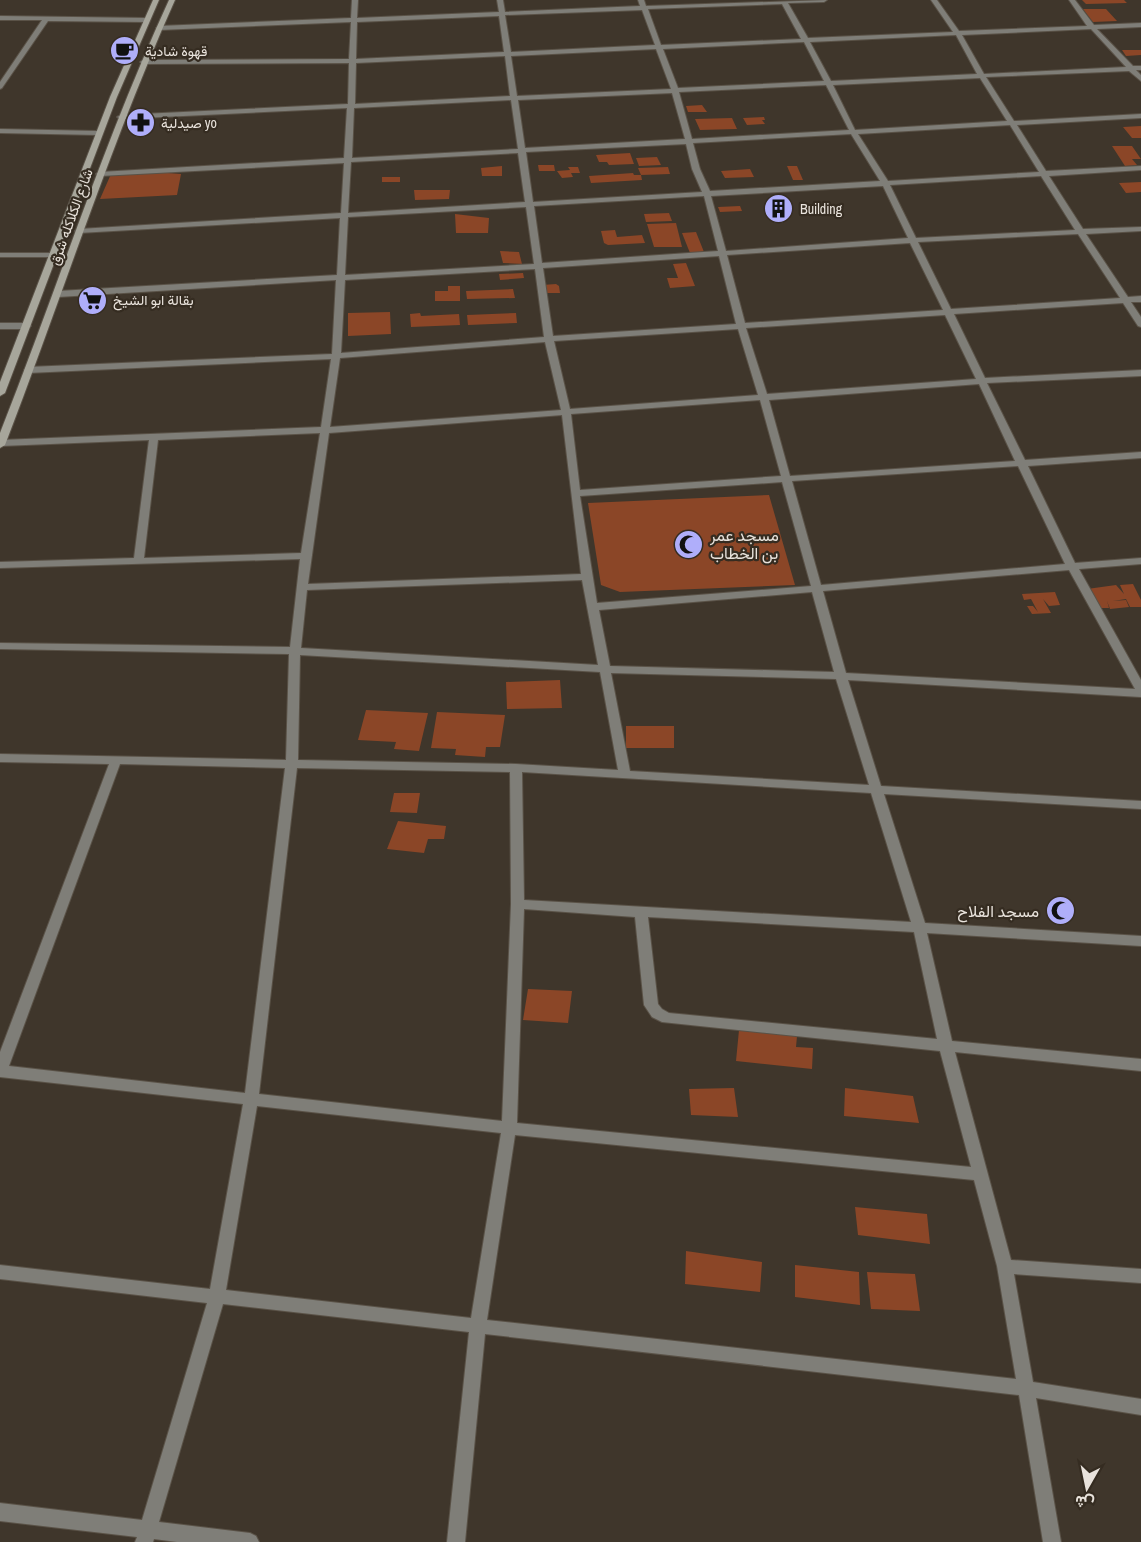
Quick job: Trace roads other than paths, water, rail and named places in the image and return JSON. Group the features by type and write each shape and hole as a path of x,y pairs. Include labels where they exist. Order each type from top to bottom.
{"street":[{"name":"شارع الكلاكله شرق","path":"0,393 54,255 98,133 156,0"},
{"name":"شارع الكلاكله شرق","path":"0,444 58,294 121,117 171,0"},
{"path":"145,1536 217,1297 251,1101 292,763 295,651 306,556 336,356 355,0"},
{"path":"500,0 524,149 549,339 566,412 574,493 587,577 625,775"},
{"path":"159,28 503,13 642,4 824,0"},
{"path":"934,0 958,34 1081,233 1141,324"},
{"path":"1072,0 1091,26 1141,79"},
{"path":"783,1 829,83 852,130 886,184 949,311 980,381 1024,464 1072,567 1141,692"},
{"path":"642,4 675,89 696,169 707,194 741,326 764,398 841,676 919,926 946,1047 1005,1266 1052,1542"},
{"path":"0,18 147,20"},
{"path":"0,87 46,18"},
{"path":"143,63 352,62 1141,25"},
{"path":"121,117 1141,68"},
{"path":"100,174 524,149 690,142 852,130 1141,116"},
{"path":"0,131 98,133"},
{"path":"79,231 1141,168"},
{"path":"58,294 538,266 914,240 1141,229"},
{"path":"0,255 54,255"},
{"path":"28,370 336,356 549,339 1141,299"},
{"path":"0,326 27,326"},
{"path":"0,444 325,430 980,381 1141,373"},
{"path":"139,559 154,436"},
{"path":"574,493 1141,455"},
{"path":"0,565 139,559 306,556"},
{"path":"594,607 1141,561"},
{"path":"303,587 587,577"},
{"path":"0,646 295,651 604,669 841,676 1141,692"},
{"path":"0,758 516,768 1141,805"},
{"path":"116,760 0,1071 251,1101 979,1174"},
{"path":"456,1542 478,1325 509,1128 518,904 516,768"},
{"path":"518,904 640,913 919,926 1141,941"},
{"path":"640,913 651,1005 657,1013 667,1018 1141,1065"},
{"path":"1005,1266 1141,1276"},
{"path":"0,1272 1025,1388 1141,1407"},
{"path":"0,1512 145,1536 250,1542"}],"place":[{"name":"قهوة شادية","path":"124,51"},
{"name":"صيدلية yo","path":"140,123"},
{"name":"Building","path":"779,209"},
{"name":"بقالة ابو الشيخ","path":"92,300"},
{"name":"مسجد عمر بن الخطاب","path":"689,544"},
{"name":"مسجد الفلاح","path":"1060,911"}]}
